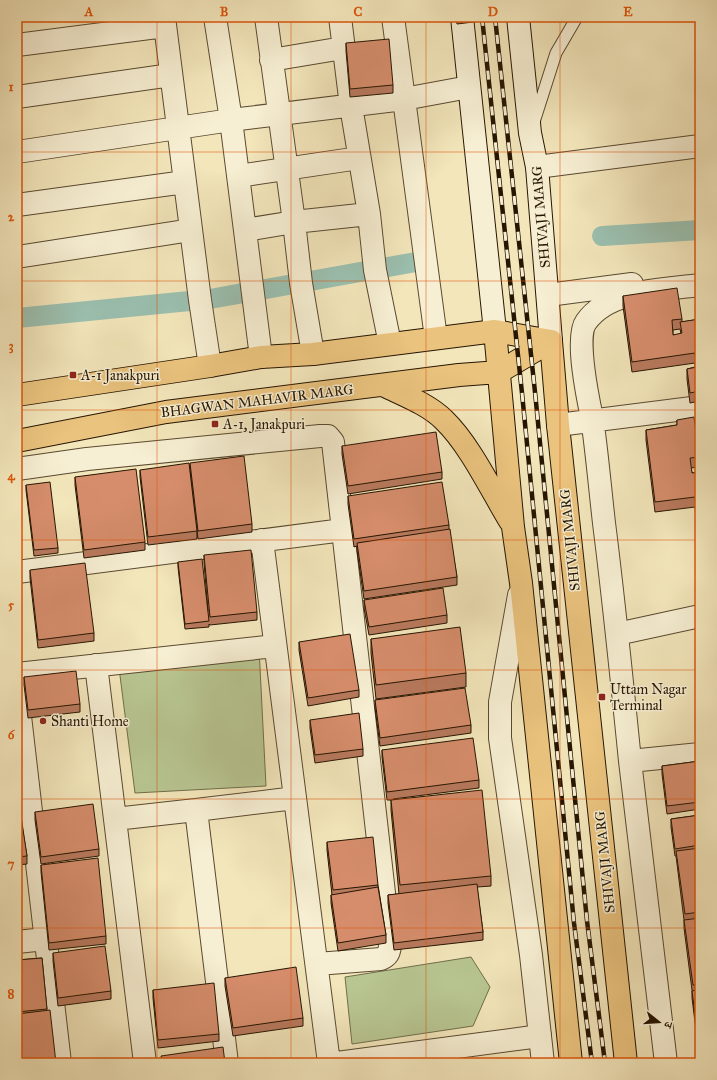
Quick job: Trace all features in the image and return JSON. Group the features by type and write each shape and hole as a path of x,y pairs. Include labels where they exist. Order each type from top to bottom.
{"main road":[{"path":"495,331 513,527 521,583 571,1063"},
{"path":"17,395 210,366 261,356 313,354 495,331 551,341"},
{"path":"499,372 551,341"},
{"name":"SHIVAJI MARG","path":"551,341 558,425 626,1063"},
{"name":"BHAGWAN MAHAVIR MARG","path":"17,441 166,412 459,375 499,372"},
{"path":"383,385 424,405 444,419 461,439 513,527"}],"street":[{"path":"215,17 231,120 261,356"},
{"path":"266,17 301,283 313,354"},
{"path":"340,17 351,106 375,270 390,344"},
{"path":"393,17 436,338"},
{"path":"462,17 495,331"},
{"name":"SHIVAJI MARG","path":"518,17 530,133 537,167 551,341"},
{"path":"17,45 164,21 210,366"},
{"path":"271,60 344,48"},
{"path":"17,97 171,75"},
{"path":"17,152 231,120 404,99 469,88"},
{"path":"537,167 700,146"},
{"path":"238,176 359,158"},
{"path":"17,205 185,182"},
{"path":"245,230 294,222 368,214"},
{"path":"17,257 192,230"},
{"path":"548,295 700,276"},
{"path":"666,1063 630,761 592,420 583,369 582,333 585,323 599,308 611,301 628,295 700,285"},
{"path":"558,425 700,407"},
{"path":"17,469 87,459 320,436 328,436 333,442 390,952 382,959 317,964"},
{"path":"17,572 343,530"},
{"path":"262,540 329,1063"},
{"path":"521,583 500,702 500,738 531,955 543,1063"},
{"path":"617,634 700,616"},
{"path":"17,674 275,646"},
{"path":"96,665 145,1063"},
{"path":"17,690 60,1063"},
{"path":"630,761 700,754"},
{"path":"115,819 295,798"},
{"path":"196,810 227,1063"},
{"path":"17,942 45,939"},
{"path":"337,1063 401,1059 540,1036"}],"lane":[{"path":"530,133 556,53 576,17"}],"green space":[{"path":"259,648 266,786 135,793 118,660"},
{"path":"471,957 490,987 473,1026 352,1044 345,977"}],"building":[{"path":"389,39 393,85 350,89 346,43"},
{"path":"677,288 682,319 672,320 673,335 682,333 680,322 700,319 700,391 690,393 687,369 697,367 695,353 632,362 623,296"},
{"path":"694,417 699,457 690,458 692,473 700,472 700,539 695,497 655,502 646,430 677,425 677,420"},
{"path":"436,432 442,472 348,486 342,446"},
{"path":"244,456 252,524 198,531 190,463"},
{"path":"189,463 197,531 148,537 140,470"},
{"path":"136,469 145,542 84,550 75,477"},
{"path":"50,482 58,548 34,550 26,485"},
{"path":"442,482 449,525 354,539 348,496"},
{"path":"450,529 457,577 364,591 357,543"},
{"path":"251,550 257,612 210,617 204,555"},
{"path":"202,559 209,621 185,624 178,562"},
{"path":"85,563 94,633 38,640 30,570"},
{"path":"443,588 447,615 369,627 364,600"},
{"path":"460,627 466,673 376,685 371,639"},
{"path":"350,634 359,690 308,698 299,642"},
{"path":"76,671 80,704 28,710 24,677"},
{"path":"465,688 471,725 380,738 375,700"},
{"path":"359,713 363,749 315,755 310,720"},
{"path":"473,738 479,780 387,792 382,750"},
{"path":"700,761 700,802 667,806 662,766"},
{"path":"17,781 19,793 17,793"},
{"path":"482,790 491,876 400,885 391,800"},
{"path":"18,796 27,856 17,857 17,797"},
{"path":"93,804 99,849 41,857 35,812"},
{"path":"700,815 700,845 675,849 671,819"},
{"path":"373,837 378,885 333,890 327,842"},
{"path":"700,848 700,912 685,914 676,851"},
{"path":"98,858 106,936 49,943 41,865"},
{"path":"477,884 483,932 394,943 388,895"},
{"path":"378,887 386,935 338,943 331,895"},
{"path":"700,918 700,984 693,985 684,920"},
{"path":"105,946 111,991 58,998 53,953"},
{"path":"42,958 47,1009 17,1012 17,960"},
{"path":"296,967 303,1018 233,1028 225,978"},
{"path":"214,983 219,1034 158,1040 153,990"},
{"path":"700,989 700,1046 699,1046 692,991"},
{"path":"50,1010 56,1063 17,1063 17,1014"},
{"path":"223,1047 225,1063 162,1063 161,1056"}],"waterway":[{"path":"602,236 700,230"},
{"path":"17,318 210,299 416,262"}],"railway":[{"path":"482,17 522,393 574,923 592,1063"},
{"path":"495,17 535,392 587,921 605,1063"}],"place":[{"name":"A-1 Janakpuri","path":"73,375"},
{"name":"A-1, Janakpuri","path":"215,424"},
{"name":"Uttam Nagar Terminal","path":"602,697"},
{"name":"Shanti Home","path":"43,721"}]}
